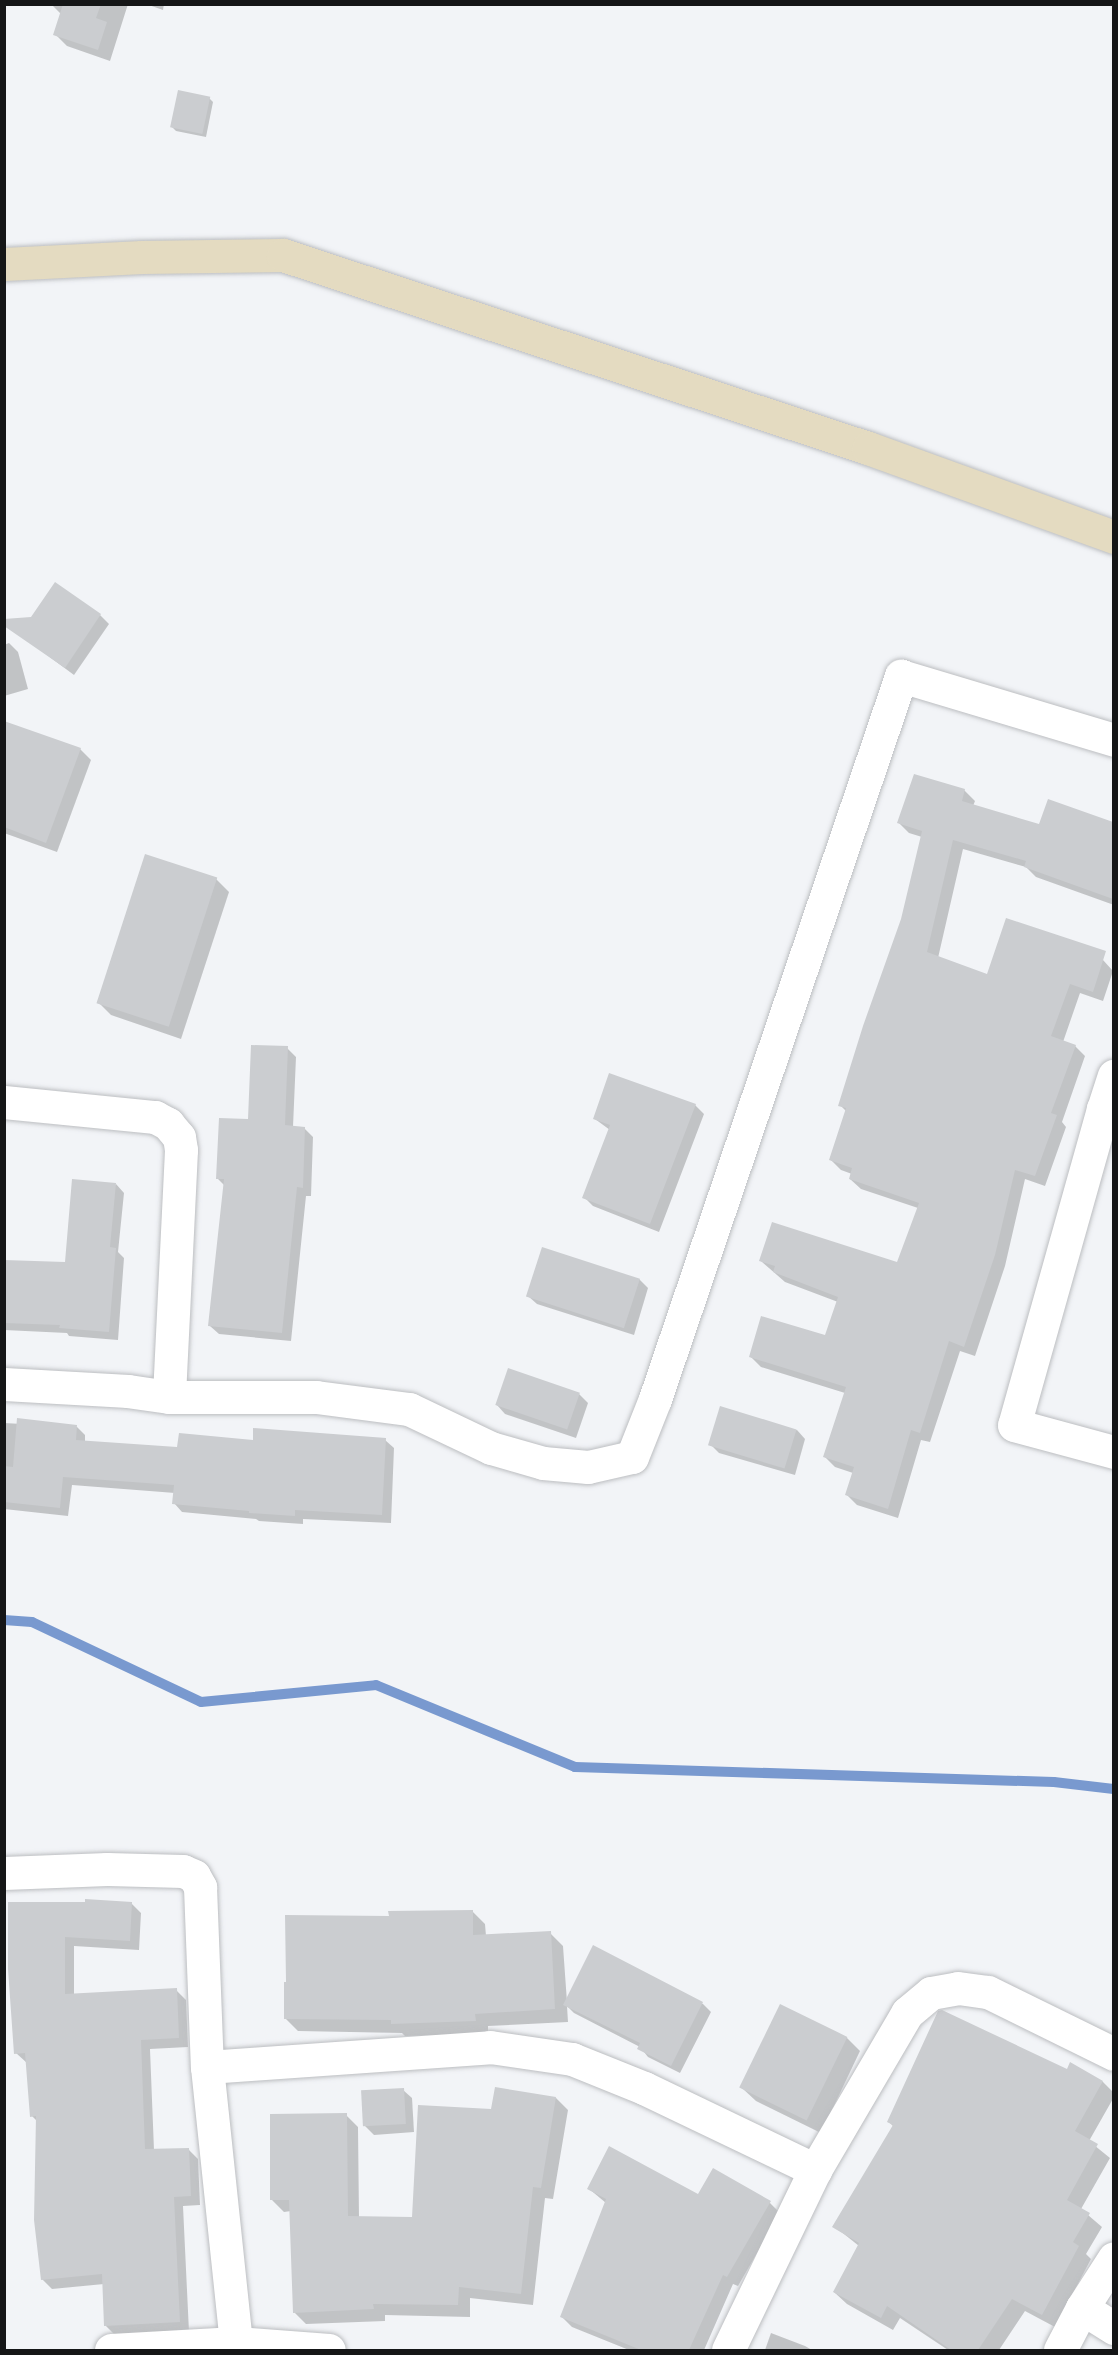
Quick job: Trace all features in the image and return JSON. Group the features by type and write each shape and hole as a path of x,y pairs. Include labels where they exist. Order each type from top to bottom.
{"street":[{"path":"4,264 142,257 283,255 868,448 1113,537"},
{"path":"4,1384 128,1391 169,1398 316,1397 409,1409 491,1448 543,1463 588,1467 632,1457 659,1388 901,676 1113,740"},
{"path":"1113,1076 1108,1111 1014,1425 1113,1452"},
{"path":"4,1102 155,1117 168,1124 179,1137 182,1150 169,1398"},
{"path":"4,1873 183,1870 194,1876 200,1887 207,2067 236,2343"},
{"path":"728,2350 815,2170 907,2013 931,1994 958,1988 988,1992 1113,2054"},
{"path":"207,2067 490,2047 572,2059 644,2088 815,2170"},
{"path":"1060,2350 1082,2308 1113,2258"},
{"path":"1082,2308 1113,2328"},
{"path":"111,2350 236,2343 329,2350"}],"building":[{"path":"63,4 101,4 96,18 107,22 98,50 53,35"},
{"path":"178,90 210,97 202,134 170,127"},
{"path":"55,582 101,614 65,668 4,626 4,619 31,617"},
{"path":"4,721 81,748 46,843 4,827"},
{"path":"914,774 965,789 962,801 1039,824 1048,799 1113,822 1113,899 1024,867 1026,861 953,840 927,952 987,974 1006,918 1106,951 1093,992 1070,984 1051,1036 1076,1045 1051,1113 1057,1115 1035,1176 1015,1170 995,1255 964,1347 949,1341 920,1433 911,1430 888,1509 845,1495 854,1467 823,1457 846,1387 749,1357 761,1316 825,1335 838,1297 773,1272 775,1266 759,1261 772,1222 897,1262 919,1203 849,1179 852,1168 829,1160 846,1108 838,1106 863,1026 901,919 922,831 897,823"},
{"path":"145,854 217,877 169,1027 96,1003"},
{"path":"251,1045 288,1046 285,1125 305,1127 303,1188 297,1187 282,1333 208,1326 224,1179 216,1179 219,1118 248,1119"},
{"path":"609,1073 696,1104 650,1224 582,1198 610,1125 593,1119"},
{"path":"72,1179 116,1183 110,1247 116,1248 109,1332 59,1328 60,1325 4,1323 4,1260 65,1262"},
{"path":"542,1247 640,1279 624,1328 526,1296"},
{"path":"508,1368 580,1393 567,1430 495,1405"},
{"path":"720,1406 797,1429 785,1469 708,1445"},
{"path":"17,1418 77,1425 76,1440 177,1447 179,1433 253,1440 253,1428 386,1438 382,1515 295,1510 295,1516 172,1504 174,1485 63,1477 60,1508 4,1502 4,1466 13,1467"},
{"path":"85,1899 132,1902 130,1941 65,1937 65,1994 177,1988 179,2038 141,2040 145,2149 189,2148 191,2196 174,2197 180,2322 104,2326 102,2274 41,2280 34,2220 36,2116 30,2117 25,2053 14,2054 8,1969 8,1902 85,1902"},
{"path":"473,1910 473,1935 551,1931 555,2009 475,2014 476,2021 391,2024 391,2020 284,2019 285,1915 389,1916 388,1911"},
{"path":"593,1945 703,2002 671,2066 637,2049 640,2043 563,2005"},
{"path":"780,2004 847,2037 807,2120 739,2088"},
{"path":"942,2010 1067,2069 1070,2062 1103,2081 1075,2131 1098,2144 1067,2200 1090,2213 1073,2242 1079,2246 1042,2315 1012,2299 978,2350 951,2350 887,2306 881,2318 833,2292 859,2243 832,2227 893,2125 887,2122 938,2011"},
{"path":"495,2087 556,2097 541,2188 533,2187 521,2294 459,2287 458,2305 373,2304 374,2309 293,2313 289,2200 270,2200 270,2114 347,2113 348,2216 412,2217 418,2105 491,2109"},
{"path":"404,2088 406,2124 363,2126 361,2090"},
{"path":"609,2146 698,2194 713,2168 771,2201 727,2277 723,2275 689,2350 641,2350 560,2317 606,2199 587,2189"}],"waterway":[{"path":"4,1620 32,1622 201,1702 376,1685 575,1767 1054,1782 1114,1789"}]}
